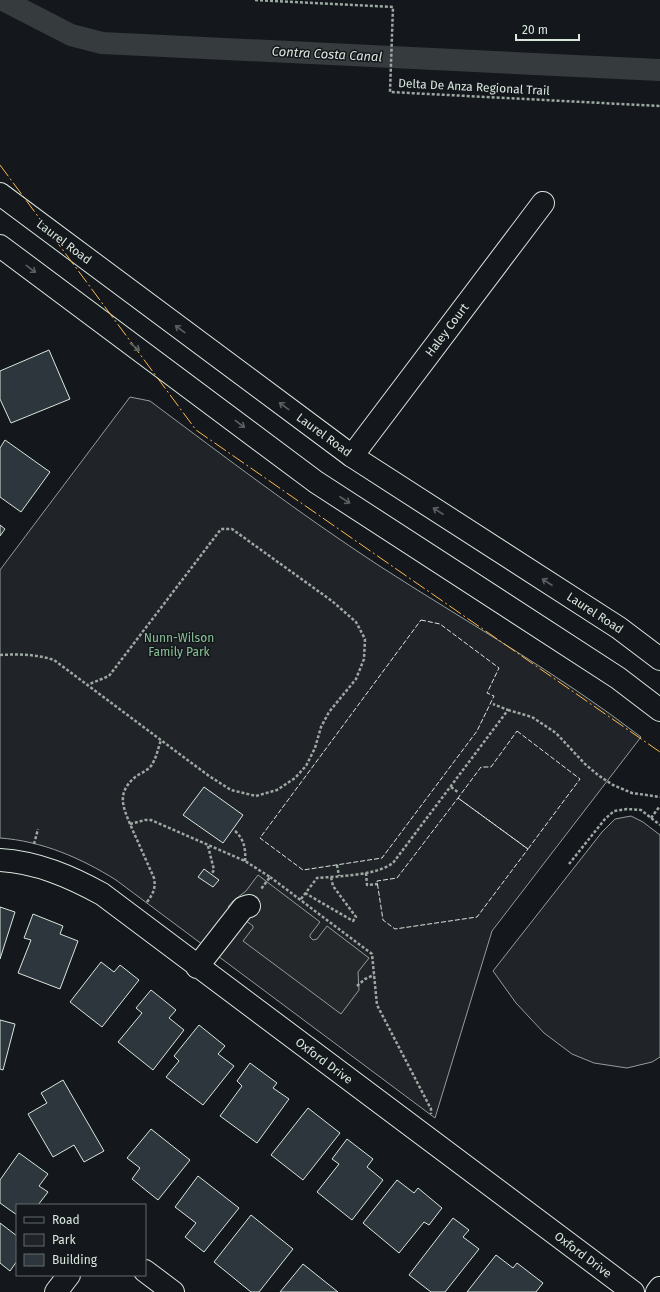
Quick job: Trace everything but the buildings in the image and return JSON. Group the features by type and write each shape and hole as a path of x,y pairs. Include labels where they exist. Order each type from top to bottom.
{"main road":[{"name":"Laurel Road","path":"0,194 352,456 618,628 660,659"},
{"name":"Haley Court","path":"352,456 543,203"},
{"path":"0,246 316,482 618,678 660,710"},
{"name":"Oxford Drive","path":"0,860 40,867 72,878 102,894 197,967 633,1292"},
{"path":"197,967 243,908 249,906"},
{"path":"146,1272 173,1292"},
{"path":"56,1292 68,1276"},
{"path":"657,1292 660,1288"}],"path":[{"name":"Delta De Anza Regional Trail","path":"255,0 392,8 390,92 660,106"},
{"path":"0,655 24,654 54,660 87,685 209,776 231,790 256,796 277,790 295,778 306,766 315,748 321,727 329,712 356,679 364,659 365,639 356,622 332,601 232,529 221,529 109,676 87,685"},
{"path":"493,704 532,717 556,733 585,764 613,785 632,793 660,797"},
{"path":"301,899 317,878 366,873 387,868 393,863 508,710"},
{"path":"146,904 154,893 154,878 130,824 122,801 124,792 133,779 150,767 155,760 161,740"},
{"path":"450,787 459,793"},
{"path":"651,818 660,806"},
{"path":"568,864 605,819 614,811 627,809 641,810 660,825"},
{"path":"130,824 151,820 245,861 270,876 372,954 377,1006 431,1109 430,1117"},
{"path":"34,847 38,829"},
{"path":"235,831 242,838 245,846 245,861"},
{"path":"208,845 214,870 212,874"},
{"path":"337,865 339,876"},
{"path":"366,873 367,885 378,884"},
{"path":"267,882 270,876"},
{"path":"305,893 353,921 356,917 333,886 331,877"},
{"path":"357,986 365,979 374,975"}],"green space":[{"name":"Nunn-Wilson Family Park","path":"130,397 150,401 263,485 349,546 545,669 641,737 492,931 435,1118 116,880 103,872 61,852 31,843 0,838 0,570"},
{"path":"631,816 643,822 660,835 660,1057 652,1062 627,1068 594,1063 572,1054 544,1033 516,1003 493,971 602,832 615,819"}],"shaded area":[{"path":"258,875 320,922 310,935 313,940 317,939 327,926 369,958 358,972 359,990 341,1014 243,941 253,926 228,907 246,891"}],"waterway":[{"name":"Contra Costa Canal","path":"3,0 71,35 102,43 660,70"}],"fence":[{"path":"421,620 440,624 499,668 487,693 494,696 477,731 382,858 303,870 260,838 421,620"},
{"path":"517,731 580,779 528,849 458,798 481,767 491,767 517,731"},
{"path":"458,798 528,849 477,917 395,929 383,920 377,881 397,878 458,798"}],"power":[{"path":"0,165 196,430 660,752"}]}
